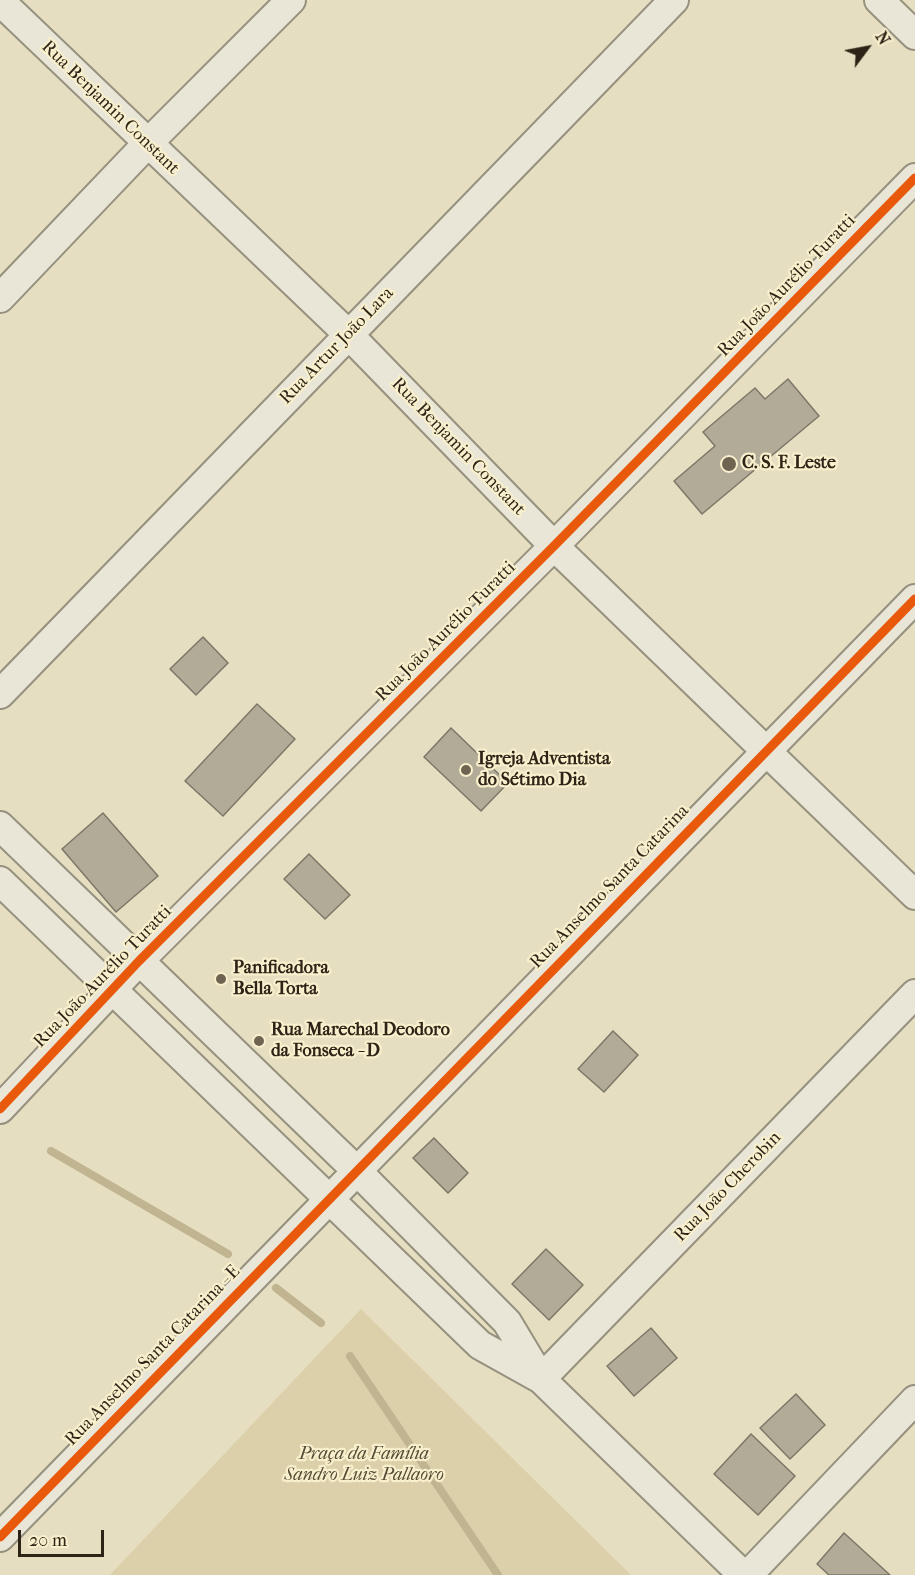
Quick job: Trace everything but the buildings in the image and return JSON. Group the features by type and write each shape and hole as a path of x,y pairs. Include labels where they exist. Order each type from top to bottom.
{"street":[{"name":"Rua Benjamin Constant","path":"0,0 147,144 348,334 554,546 915,895"},
{"path":"0,298 147,144 291,0"},
{"name":"Rua Artur João Lara","path":"0,694 674,0"},
{"path":"879,0 915,35"},
{"name":"Rua João Aurélio Turatti","path":"0,1109 139,961 554,546 915,178"},
{"name":"Rua Anselmo Santa Catarina","path":"330,1199 915,599"},
{"path":"0,826 357,1171 507,1322 541,1379"},
{"path":"0,881 480,1345 541,1379 743,1575"},
{"name":"Rua João Cherobin","path":"541,1379 915,994"},
{"name":"Rua Anselmo Santa Catarina - E","path":"0,1537 330,1199"},
{"path":"748,1575 915,1400"}],"green space":[{"name":"Praça da Família Sandro Luiz Pallaoro","path":"361,1309 631,1575 110,1575"}],"waterway":[{"path":"51,1151 228,1254"},
{"path":"276,1288 321,1323"},
{"path":"350,1356 498,1575"}],"cycle path":[{"path":"0,1109 139,961 554,546 915,178"},
{"path":"0,1537 915,599"}],"place":[{"name":"C. S. F. Leste","path":"729,464"},
{"name":"Igreja Adventista do Sétimo Dia","path":"466,770"},
{"name":"Panificadora Bella Torta","path":"221,979"},
{"name":"Rua Marechal Deodoro da Fonseca - D","path":"259,1041"}]}
